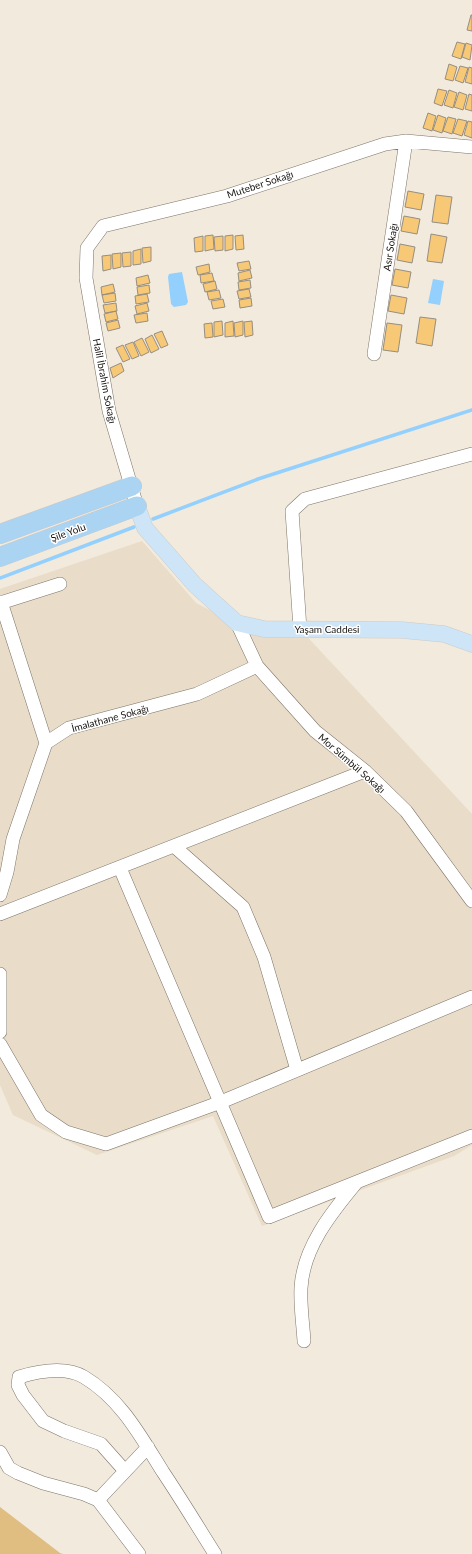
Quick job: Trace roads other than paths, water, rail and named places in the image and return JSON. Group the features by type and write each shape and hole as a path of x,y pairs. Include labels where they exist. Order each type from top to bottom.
{"highway":[{"path":"0,534 132,486"},
{"name":"Şile Yolu","path":"0,557 136,506"}],"main road":[{"name":"Yaşam Caddesi","path":"136,506 145,528 195,585 237,623 264,629 402,630 444,634 472,644"}],"street":[{"name":"Muteber Sokağı","path":"86,278 87,248 103,226 227,196 385,144 406,141 472,147"},
{"name":"Asır Sokağı","path":"374,354 406,141"},
{"name":"Halil İbrahim Sokağı","path":"86,278 109,411 132,486 136,506"},
{"path":"300,629 292,511 305,499 472,454"},
{"path":"0,895 6,875 13,839 46,743 1,603 60,584"},
{"name":"Mor Sümbül Sokağı","path":"237,623 257,666 315,731 365,771 406,811 472,901"},
{"name":"İmalathane Sokağı","path":"46,743 69,728 197,694 257,666"},
{"path":"0,914 175,847 365,771"},
{"path":"175,847 242,907 264,957 297,1070"},
{"path":"0,855 6,875"},
{"path":"120,868 269,1217 472,1136"},
{"path":"0,974 0,1032"},
{"path":"0,1044 41,1115 66,1132 106,1144 221,1102 472,997"},
{"path":"304,1341 300,1288 306,1260 316,1239 336,1208 357,1182"},
{"path":"125,1471 101,1444 64,1431 44,1421 23,1395 18,1385 19,1377 33,1372 61,1370 83,1376 104,1392 129,1417 215,1554"},
{"path":"98,1500 148,1447"},
{"path":"0,1452 9,1468 18,1473 43,1483 84,1494 98,1500 139,1554"}],"water":[{"path":"182,272 188,302 186,305 174,307 171,304 168,277 169,274"},
{"path":"433,279 444,281 440,305 428,303"}],"waterway":[{"path":"153,519 258,479 472,410"},
{"path":"0,578 134,527"}]}
